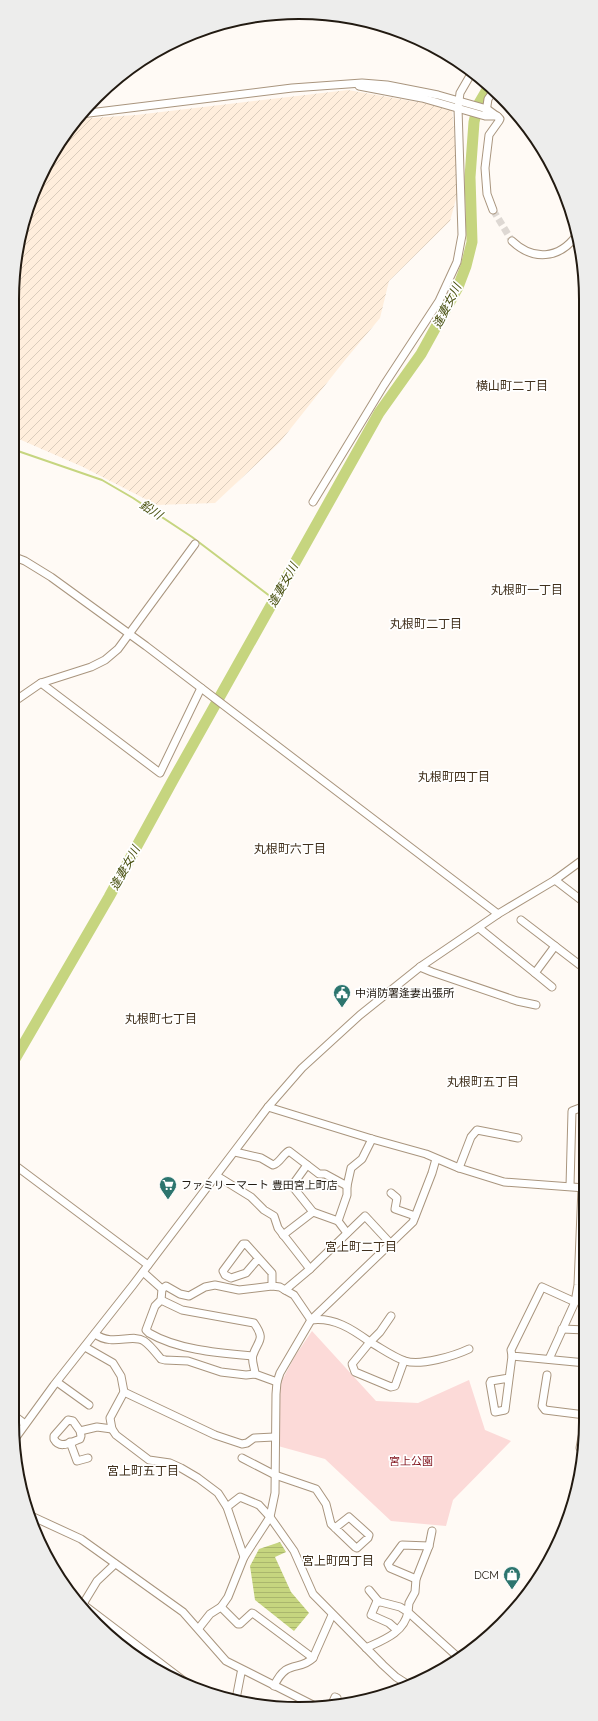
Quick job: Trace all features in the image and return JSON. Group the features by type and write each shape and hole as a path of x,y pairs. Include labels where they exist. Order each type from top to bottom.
{"main road":[{"path":"95,1614 153,1660"}],"street":[{"path":"313,502 384,385 439,301 457,262 462,234 460,93 469,77"},
{"path":"89,113 292,88 351,84 461,105 485,111 498,116 500,119 489,135 485,168 486,194 493,210"},
{"path":"485,111 488,99 491,95"},
{"path":"512,241 519,248 542,255 556,254 564,250 573,240"},
{"path":"19,698 41,683 90,667 105,660 118,649 130,635 195,544"},
{"path":"19,559 51,577 130,635 227,707 498,914"},
{"path":"41,683 160,773 204,690"},
{"path":"20,1432 217,1176 268,1107 302,1068 360,1015 420,967 498,914 555,880 579,862"},
{"path":"555,880 579,898"},
{"path":"521,920 579,965"},
{"path":"478,928 552,987"},
{"path":"535,973 555,946"},
{"path":"420,967 510,999 536,1005"},
{"path":"268,1107 426,1154 459,1168 504,1182 579,1187"},
{"path":"570,1186 572,1111 579,1108"},
{"path":"459,1168 471,1137 477,1130 518,1138"},
{"path":"338,1221 347,1194 347,1186 351,1168 362,1159 368,1150 372,1139"},
{"path":"235,1152 261,1158 273,1165 277,1164 285,1153 289,1151 319,1174 325,1174 347,1186"},
{"path":"199,1628 210,1614 221,1607 236,1581 244,1557 270,1517 275,1493 274,1437 277,1382 311,1320 413,1222 436,1159"},
{"path":"307,1165 294,1183 293,1188 313,1212 338,1221 347,1233"},
{"path":"19,1168 148,1265"},
{"path":"217,1176 251,1197 264,1210 274,1216 278,1228 310,1269"},
{"path":"391,1193 397,1198 395,1209 415,1216"},
{"path":"283,1235 313,1212"},
{"path":"285,1290 310,1269 365,1216 391,1244"},
{"path":"258,1259 246,1273 231,1278 225,1275 223,1271 243,1244 246,1244 272,1273 272,1286"},
{"path":"549,1359 575,1302 579,1269"},
{"path":"143,1272 162,1289"},
{"path":"162,1289 166,1286 180,1294 189,1296 205,1287 215,1285 238,1290 272,1286 280,1287 294,1295 311,1320"},
{"path":"509,1378 490,1382 495,1412 505,1410 512,1356 511,1350 542,1287 575,1302"},
{"path":"162,1289 161,1300 155,1306 146,1326 146,1330 149,1333 172,1344 252,1356"},
{"path":"161,1300 182,1310 254,1323 261,1337 260,1342 252,1356 255,1374"},
{"path":"391,1316 380,1332 352,1364 355,1372 391,1387 395,1386 404,1361"},
{"path":"311,1320 323,1318 346,1326 370,1342 404,1361 413,1363 456,1355 469,1349"},
{"path":"562,1329 579,1330"},
{"path":"95,1334 108,1341 139,1339 144,1341 161,1359 188,1361 230,1374 255,1374 277,1382"},
{"path":"85,1347 116,1366 123,1381 124,1392 110,1418 112,1429 116,1435 149,1460 170,1463 198,1478 218,1493 227,1507 244,1557"},
{"path":"512,1356 579,1362"},
{"path":"547,1375 542,1406 545,1410 579,1414"},
{"path":"57,1382 89,1405"},
{"path":"124,1392 215,1435 242,1444 247,1443 254,1438 274,1437"},
{"path":"19,1419 25,1424"},
{"path":"68,1420 73,1421 80,1431 80,1439 63,1445 59,1444 54,1439 54,1436 68,1420"},
{"path":"80,1431 97,1427 112,1429"},
{"path":"70,1442 76,1461 88,1458"},
{"path":"242,1458 275,1475 316,1489 326,1504 330,1521 335,1528 357,1548 368,1538 369,1535 348,1517 335,1528"},
{"path":"227,1507 240,1497 259,1505 270,1517 294,1551 310,1589 332,1615 396,1678 403,1682"},
{"path":"36,1518 81,1539 184,1612 226,1661 243,1671 306,1702"},
{"path":"366,1648 392,1636 407,1619 409,1603 414,1592 416,1578 430,1546 432,1531"},
{"path":"416,1578 390,1568 388,1564 402,1545 430,1546"},
{"path":"86,1604 97,1581 115,1564"},
{"path":"369,1590 379,1602 400,1607 408,1612 455,1655"},
{"path":"379,1602 377,1601 371,1615 389,1623 397,1630"},
{"path":"221,1607 238,1624 240,1624 252,1613 254,1614 313,1658"},
{"path":"274,1686 280,1674 285,1669 308,1662 313,1658 332,1615"},
{"path":"237,1695 241,1673 243,1671"},
{"path":"334,1700 335,1697 337,1698"}],"shaded area":[{"path":"348,90 452,108 459,188 450,221 389,281 380,318 280,442 215,503 157,505 83,467 19,439 19,299 21,262 24,244 40,192 66,143 85,118 136,115"},
{"path":"280,1542 286,1552 275,1557 291,1592 309,1613 294,1631 255,1600 250,1566 259,1549"}],"green space":[{"name":"宮上公園","path":"312,1331 376,1401 418,1403 469,1380 485,1430 511,1441 453,1500 446,1526 391,1521 325,1459 278,1446 278,1388 295,1356"}],"waterway":[{"name":"逢妻女川","path":"19,1052 109,897 379,413 421,354 458,287 466,266 472,242 470,177 474,122 478,105 487,91"},
{"name":"鉛川","path":"19,451 102,480 133,498 192,537 275,600"}],"tunnel":[{"path":"493,210 512,241"}],"place":[{"name":"中消防署逢妻出張所","path":"342,1008"},
{"name":"ファミリーマート 豊田宮上町店","path":"168,1200"},
{"name":"DCM","path":"512,1590"}],"district":[{"name":"横山町二丁目","path":"512,386"},
{"name":"丸根町一丁目","path":"527,590"},
{"name":"丸根町二丁目","path":"426,624"},
{"name":"丸根町四丁目","path":"454,777"},
{"name":"丸根町六丁目","path":"290,849"},
{"name":"丸根町七丁目","path":"161,1019"},
{"name":"丸根町五丁目","path":"483,1082"},
{"name":"宮上町二丁目","path":"361,1247"},
{"name":"宮上町五丁目","path":"143,1471"},
{"name":"宮上町四丁目","path":"338,1561"}]}
